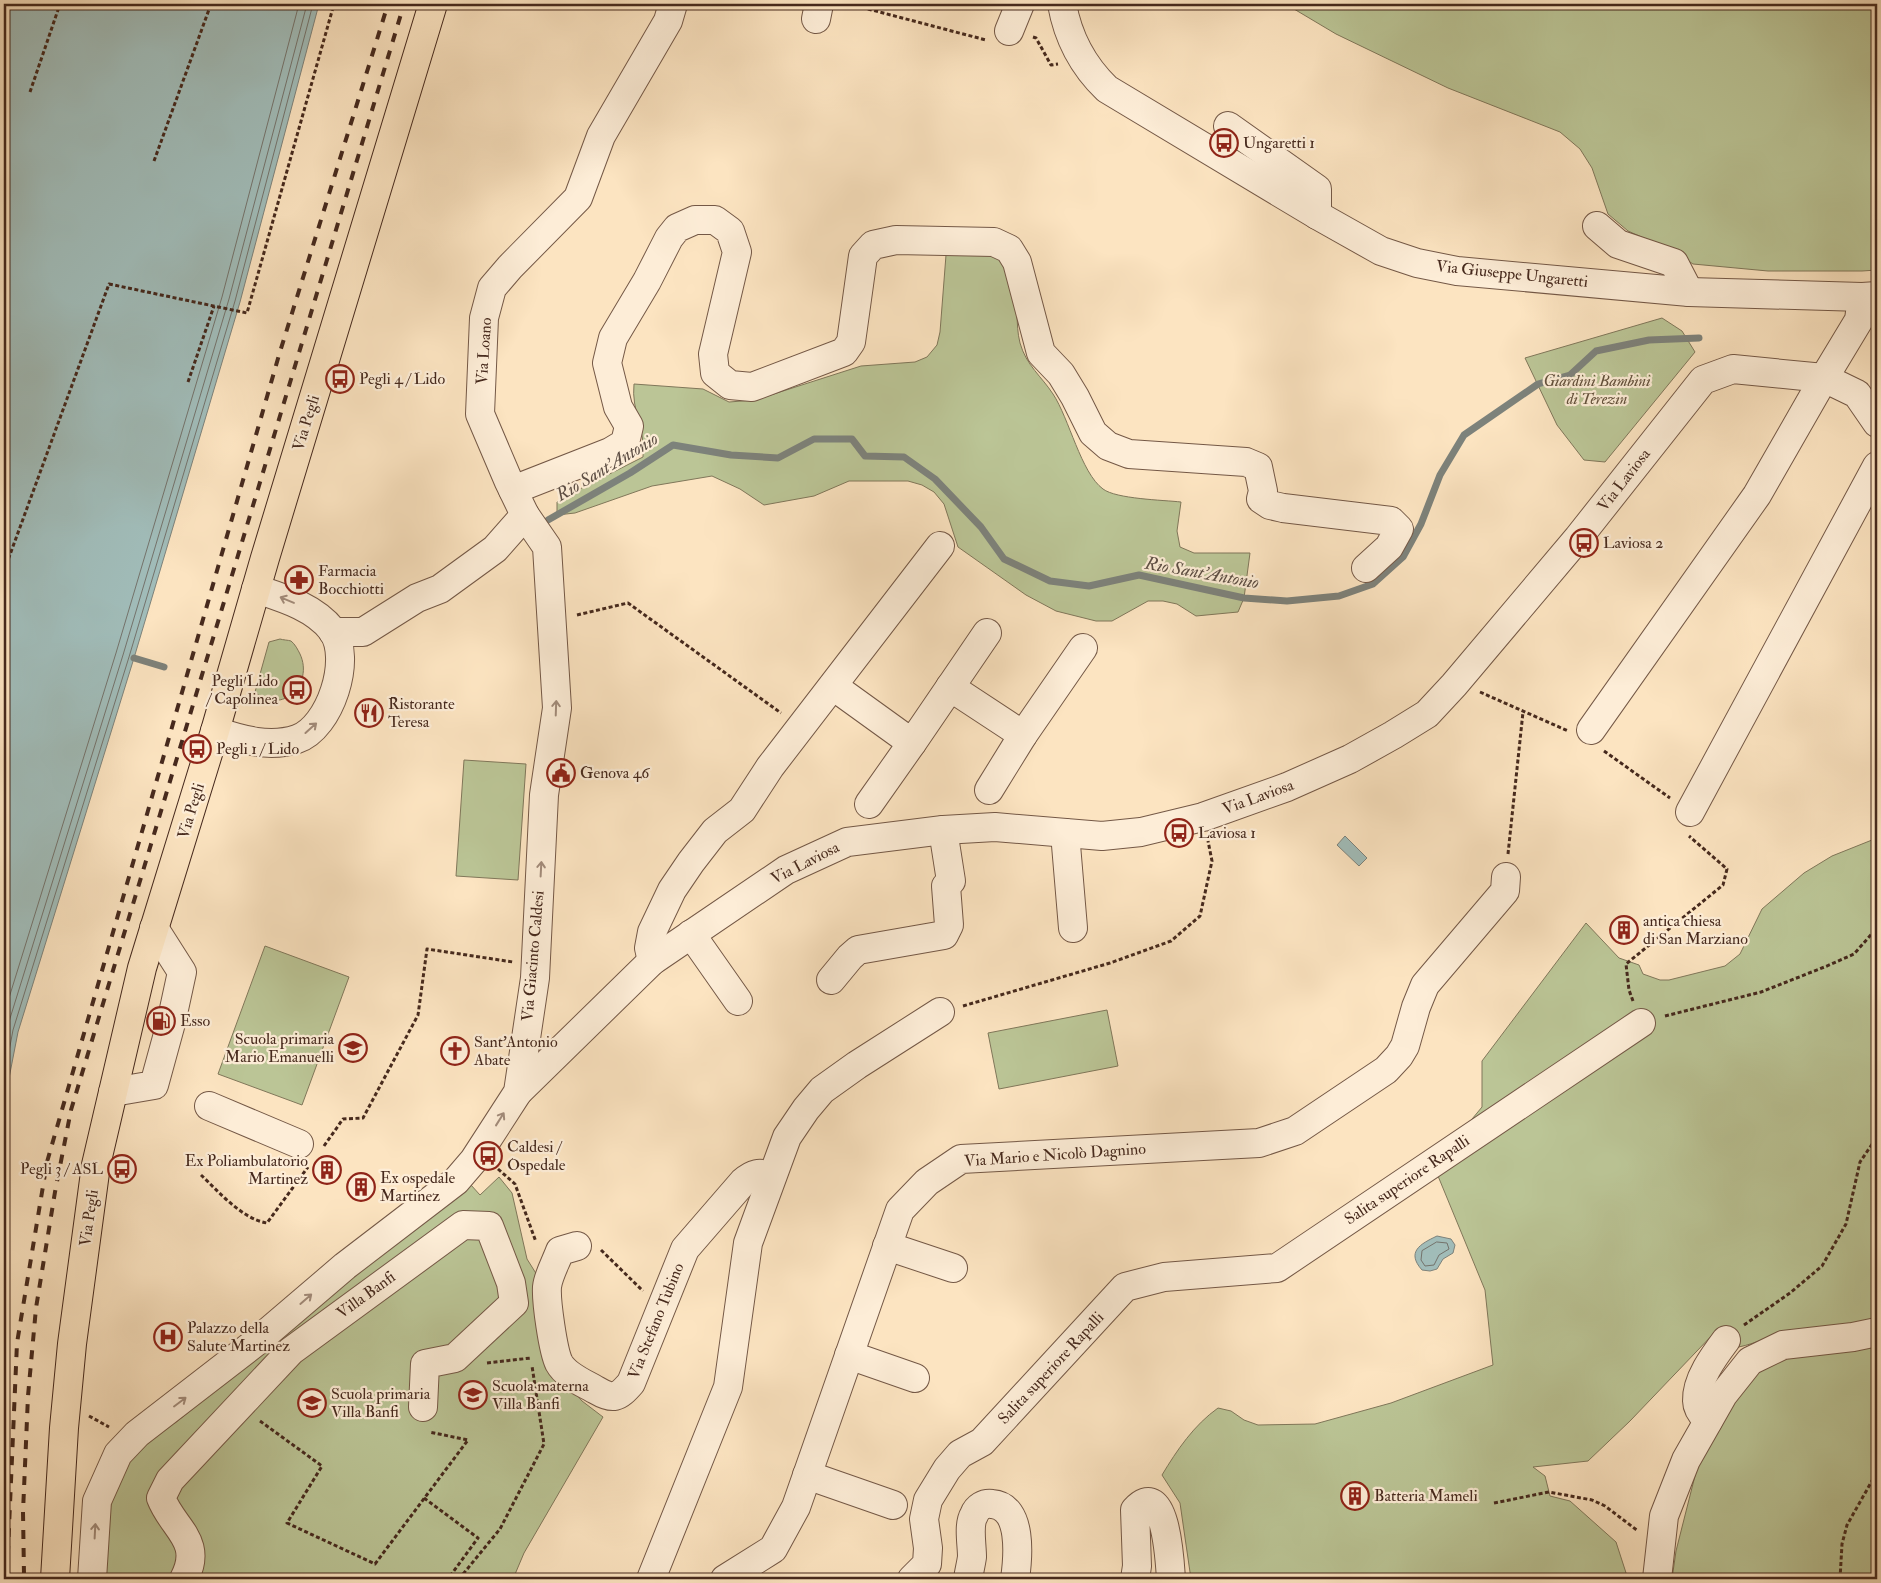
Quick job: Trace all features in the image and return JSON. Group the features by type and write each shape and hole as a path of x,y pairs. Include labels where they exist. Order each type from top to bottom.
{"main road":[{"name":"Via Pegli","path":"54,1579 64,1428 72,1344 96,1165 142,968 433,4"}],"street":[{"name":"Via Loano","path":"525,515 480,414 484,318 492,288 578,198 601,136 668,21 673,4"},
{"path":"1001,36 1020,4"},
{"name":"Via Giuseppe Ungaretti","path":"1062,4 1072,43 1095,77 1107,89 1381,251 1417,263 1457,271 1688,292 1870,297"},
{"path":"1228,126 1317,189 1318,215"},
{"path":"513,490 610,452 625,443 629,426 618,407 607,363 613,338 647,282 669,238 678,228 695,220 715,220 730,231 737,252 712,354 715,373 730,385 752,387 844,352 850,342 863,256 873,245 896,240 994,242 1010,250 1017,262 1041,353 1061,374 1075,397 1092,433 1108,446 1129,454 1246,462 1258,467 1263,491 1261,499 1270,505 1391,521 1399,530 1396,536 1389,547 1366,568"},
{"path":"1597,226 1618,244 1674,263 1688,292"},
{"path":"1588,734 1757,494 1859,320 1870,297"},
{"name":"Via Laviosa","path":"518,1092 652,961 786,870 847,842 935,831 995,827 1102,836 1141,832 1203,817 1288,787 1341,763 1393,735 1427,714 1454,685 1578,538 1703,380 1733,369 1824,378 1857,394 1877,423"},
{"path":"1690,812 1877,466"},
{"path":"333,632 363,632 417,598 440,589 495,549 525,515"},
{"name":"Via Giacinto Caldesi","path":"92,1579 97,1502 118,1454 137,1434 256,1342 345,1266 456,1181 479,1153 518,1092 536,965 544,795 557,708 547,547 525,515"},
{"path":"652,961 649,948 652,932 672,890 691,862 715,831 742,810 770,767 940,546"},
{"path":"215,731 240,739 266,743 284,742 300,738 313,728 325,713 333,695 339,674 340,651 333,632 320,618 302,607 256,589"},
{"path":"869,804 987,634"},
{"path":"989,790 1083,648"},
{"path":"833,686 912,743"},
{"path":"950,687 1023,736"},
{"path":"913,926 938,921 935,831"},
{"path":"832,980 858,950 944,935 950,925 946,886 951,881 935,831"},
{"path":"1065,833 1074,928"},
{"name":"Via Mario e Nicolò Dagnino","path":"725,1579 772,1549 796,1507 900,1210 927,1182 961,1159 1259,1143 1295,1131 1386,1070 1399,1056 1405,1046 1416,1007 1425,985 1505,891 1506,877"},
{"path":"113,1092 154,1085 171,1023 182,972 154,928"},
{"path":"691,934 738,1001"},
{"path":"651,1579 728,1387 748,1244 786,1137 822,1090 856,1065 940,1012"},
{"name":"Salita superiore Rapalli","path":"912,1579 927,1564 928,1548 924,1519 928,1500 947,1469 960,1454 982,1442 1125,1287 1164,1277 1277,1268 1641,1023"},
{"path":"209,1106 310,1153"},
{"name":"Via Stefano Tubino","path":"588,1247 560,1251 547,1287 551,1327 559,1363 569,1374 608,1396 622,1394 631,1383 684,1249 751,1175 756,1173 772,1176"},
{"name":"Villa Banfi","path":"184,1579 188,1570 190,1549 185,1535 166,1511 161,1498 170,1480 291,1350 463,1225 489,1226 511,1283 514,1303 455,1358"},
{"path":"887,1246 953,1268"},
{"path":"1657,1579 1664,1516 1686,1460 1724,1395 1750,1361 1783,1345 1853,1337 1877,1332"},
{"path":"1708,1421 1702,1415 1697,1403 1698,1387 1726,1340"},
{"path":"849,1355 915,1378"},
{"path":"423,1407 425,1364 455,1358"},
{"path":"807,1475 892,1505"},
{"path":"1135,1579 1137,1566 1135,1510 1140,1504 1146,1503 1154,1504 1160,1511 1167,1541 1171,1579"},
{"path":"968,1579 972,1558 972,1517 978,1508 986,1504 999,1504 1008,1511 1015,1526 1018,1553 1015,1579"}],"path":[{"path":"30,92 60,4"},
{"path":"154,161 211,4"},
{"path":"4,571 109,284 247,313 334,4"},
{"path":"849,4 1001,36"},
{"path":"188,382 214,306"},
{"path":"552,621 628,603 801,727"},
{"path":"1477,691 1523,712 1588,734 1690,812 1686,833 1727,869 1723,885 1626,964 1629,990 1641,1023 1761,992 1827,966 1854,954 1877,928"},
{"path":"1506,877 1523,712"},
{"path":"940,1012 1110,963 1171,941 1200,916 1212,862 1203,817"},
{"path":"201,1175 228,1201 258,1221 266,1223 310,1153 343,1119 363,1118 418,1015 427,949 536,965"},
{"path":"1726,1340 1760,1313 1790,1293 1822,1266 1846,1224 1860,1162 1877,1137"},
{"path":"479,1153 515,1184 537,1245"},
{"path":"588,1247 661,1309"},
{"path":"455,1358 485,1363 530,1357 544,1444 500,1529 458,1579"},
{"path":"239,1406 322,1466 287,1523 375,1564 468,1440 426,1431 423,1407"},
{"path":"1840,1579 1842,1544 1846,1525 1877,1472"},
{"path":"1494,1502 1549,1492 1592,1500 1625,1520 1659,1550"},
{"path":"424,1498 478,1538 448,1579"}],"green space":[{"path":"1296,4 1877,4 1877,270 1768,271 1693,264 1673,251 1628,231 1608,214 1592,168 1580,149 1560,132 1448,88 1336,34 1294,9"},
{"path":"946,255 991,255 1005,261 1015,290 1020,343 1026,358 1059,404 1088,471 1103,489 1129,497 1181,502 1177,531 1180,547 1194,553 1250,553 1244,598 1238,612 1196,616 1177,604 1163,601 1148,601 1112,621 1096,621 1056,611 1026,595 958,547 944,504 934,492 922,485 908,481 849,481 814,496 764,505 740,489 712,476 652,486 575,513 557,515 557,502 643,457 634,384 703,389 729,402 755,400 861,366 915,362 927,357 937,345 940,332"},
{"name":"Giardini Bambini di Terezin","path":"1662,318 1682,331 1695,352 1605,462 1584,460 1557,425 1525,358"},
{"path":"280,639 291,641 296,647 303,665 303,676 299,686 293,693 285,698 275,700 265,698 255,692 269,642"},
{"path":"464,760 526,764 518,880 456,876"},
{"path":"1877,838 1877,1320 1854,1327 1785,1333 1732,1348 1718,1329 1630,1421 1588,1461 1533,1467 1545,1476 1550,1496 1570,1501 1616,1542 1628,1579 1191,1579 1180,1503 1162,1475 1187,1438 1201,1422 1218,1408 1231,1411 1244,1420 1258,1425 1315,1424 1391,1403 1493,1365 1485,1290 1431,1159 1453,1142 1482,1107 1482,1061 1586,923 1619,958 1639,965 1643,974 1660,980 1669,980 1725,966 1740,954 1762,909 1804,873 1832,856"},
{"path":"265,946 349,977 302,1105 218,1074"},
{"path":"1107,1010 1118,1066 999,1089 988,1033"},
{"path":"499,1177 512,1193 527,1259 537,1275 555,1371 582,1401 603,1417 524,1553 513,1579 101,1579 103,1516 119,1475 138,1450 163,1424 175,1423 312,1309 471,1185 480,1195"},
{"path":"1877,1345 1877,1579 1672,1579 1676,1551 1699,1460 1724,1413 1758,1369 1786,1356"}],"water":[{"path":"4,4 319,4 240,302 134,658 18,1032 4,1104"},
{"path":"1345,836 1367,858 1359,866 1337,845"},
{"path":"1437,1236 1451,1239 1455,1245 1453,1253 1443,1259 1437,1269 1430,1271 1422,1270 1417,1264 1415,1253 1425,1242"}],"waterway":[{"name":"Rio Sant'Antonio","path":"548,520 630,473 673,445 731,455 778,458 814,439 852,439 865,456 904,457 935,479 981,527 1004,559 1050,581 1089,586 1139,575 1244,598 1287,601 1339,596 1373,584 1403,557 1421,524 1440,475 1464,435 1538,384 1570,375 1596,351 1649,340 1699,338"},
{"name":"Rio Sant'Antonio","path":"134,658 164,667"}],"railway":[{"path":"7,1573 17,1343 47,1162 279,355 388,4"},
{"path":"24,1575 23,1512 28,1396 36,1308 71,1110 404,4"}],"place":[{"name":"Ungaretti 1","path":"1224,143"},
{"name":"Pegli 4 / Lido","path":"340,379"},
{"name":"Laviosa 2","path":"1584,543"},
{"name":"Farmacia Bocchiotti","path":"299,580"},
{"name":"Pegli Lido / Capolinea","path":"297,690"},
{"name":"Ristorante Teresa","path":"369,713"},
{"name":"Pegli 1 / Lido","path":"197,749"},
{"name":"Genova 46","path":"561,773"},
{"name":"Laviosa 1","path":"1179,833"},
{"name":"antica chiesa di San Marziano","path":"1624,930"},
{"name":"Esso","path":"161,1021"},
{"name":"Scuola primaria Mario Emanuelli","path":"353,1048"},
{"name":"Sant'Antonio Abate","path":"455,1051"},
{"name":"Caldesi / Ospedale","path":"488,1156"},
{"name":"Pegli 3 / ASL","path":"122,1169"},
{"name":"Ex Poliambulatorio Martinez","path":"327,1170"},
{"name":"Ex ospedale Martinez","path":"361,1187"},
{"name":"Palazzo della Salute Martinez","path":"168,1337"},
{"name":"Scuola materna Villa Banfi","path":"473,1395"},
{"name":"Scuola primaria Villa Banfi","path":"312,1403"},
{"name":"Batteria Mameli","path":"1355,1496"}]}
